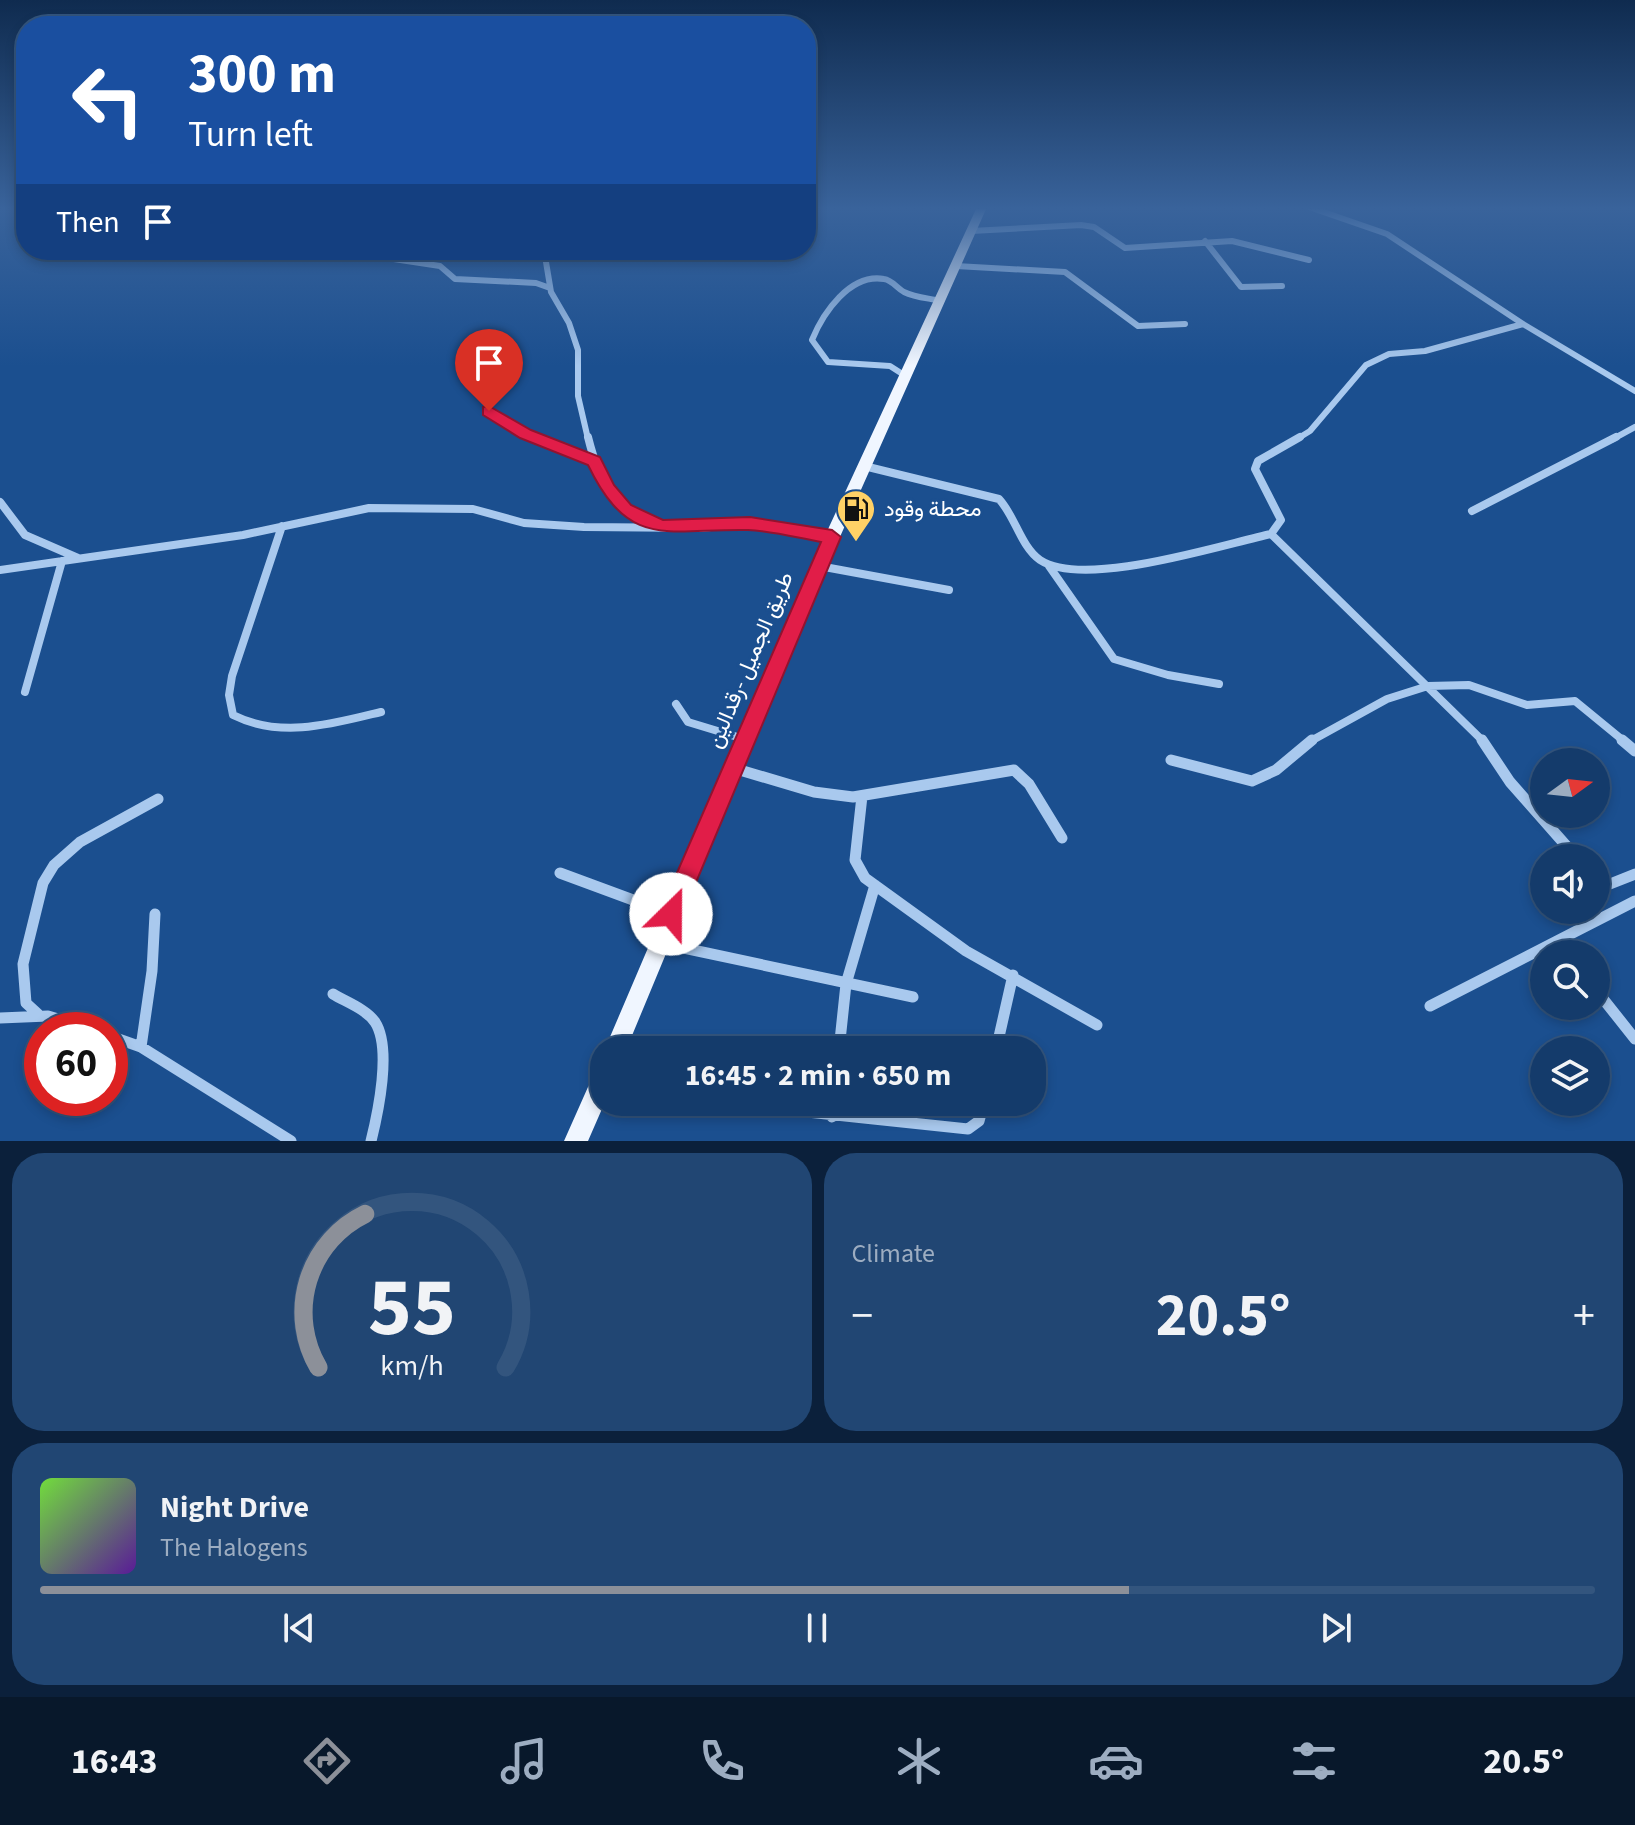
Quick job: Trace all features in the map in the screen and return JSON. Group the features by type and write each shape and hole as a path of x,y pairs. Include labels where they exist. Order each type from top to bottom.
{"main road":[{"name":"طريق الجميل -رقدالين","path":"621,1036 819,566 958,260"},
{"path":"576,1141 590,1110"}],"street":[{"path":"420,260 440,266 455,279 536,283 550,288"},
{"path":"546,260 550,288 569,323 578,350 578,396 594,461 607,488 625,510 661,527"},
{"path":"1220,260 1241,287 1282,286"},
{"path":"1427,260 1523,324 1635,391"},
{"path":"956,266 1065,272 1138,326 1185,324"},
{"path":"904,375 890,366 828,362 821,357 812,340 816,329 840,297 852,288 878,279 891,282 908,294 941,301"},
{"path":"1049,566 1083,570 1152,561 1271,534 1281,520 1257,477 1258,461 1310,431 1366,365 1389,354 1425,351 1523,324"},
{"path":"489,411 526,434 594,461"},
{"path":"1472,511 1635,427"},
{"path":"864,466 999,499 1008,507 1028,545 1049,566 1114,659 1168,675 1219,684"},
{"path":"0,502 25,535 79,558"},
{"path":"0,570 282,526 369,508 473,509 533,524 661,527 750,524 832,537"},
{"path":"615,527 625,510"},
{"path":"282,526 232,676 229,695 233,715 243,722 292,728 381,712"},
{"path":"1271,534 1486,744 1510,782 1565,844"},
{"path":"25,692 62,561"},
{"path":"819,566 949,590"},
{"path":"1171,760 1237,778 1264,779 1299,748 1341,723 1424,685 1472,685 1524,705 1567,699 1575,701 1635,751"},
{"path":"676,704 688,722 744,739"},
{"path":"733,767 814,792 862,796 1002,769 1014,770 1029,784 1062,838"},
{"path":"862,796 855,860 858,869 949,941 1097,1025"},
{"path":"36,1012 26,1003 23,973 43,883 54,865 80,842 158,799"},
{"path":"560,873 671,914"},
{"path":"1610,884 1635,874"},
{"path":"840,1036 846,984 875,885"},
{"path":"1561,940 1635,901"},
{"path":"141,1047 152,971 155,914"},
{"path":"659,942 913,997"},
{"path":"1430,1006 1530,956"},
{"path":"999,1036 1013,975"},
{"path":"333,994 375,1021 381,1032 381,1065 371,1141"},
{"path":"1610,1008 1635,1039"},
{"path":"0,1018 24,1015"},
{"path":"128,1042 141,1047 291,1141"},
{"path":"824,1116 968,1129 979,1121 980,1116"}],"place":[{"name":"محطة وقود","path":"856,543"}],"route":[{"path":"489,411 526,434 594,461 607,488 625,510 661,527 750,524 832,537 671,914"}]}
